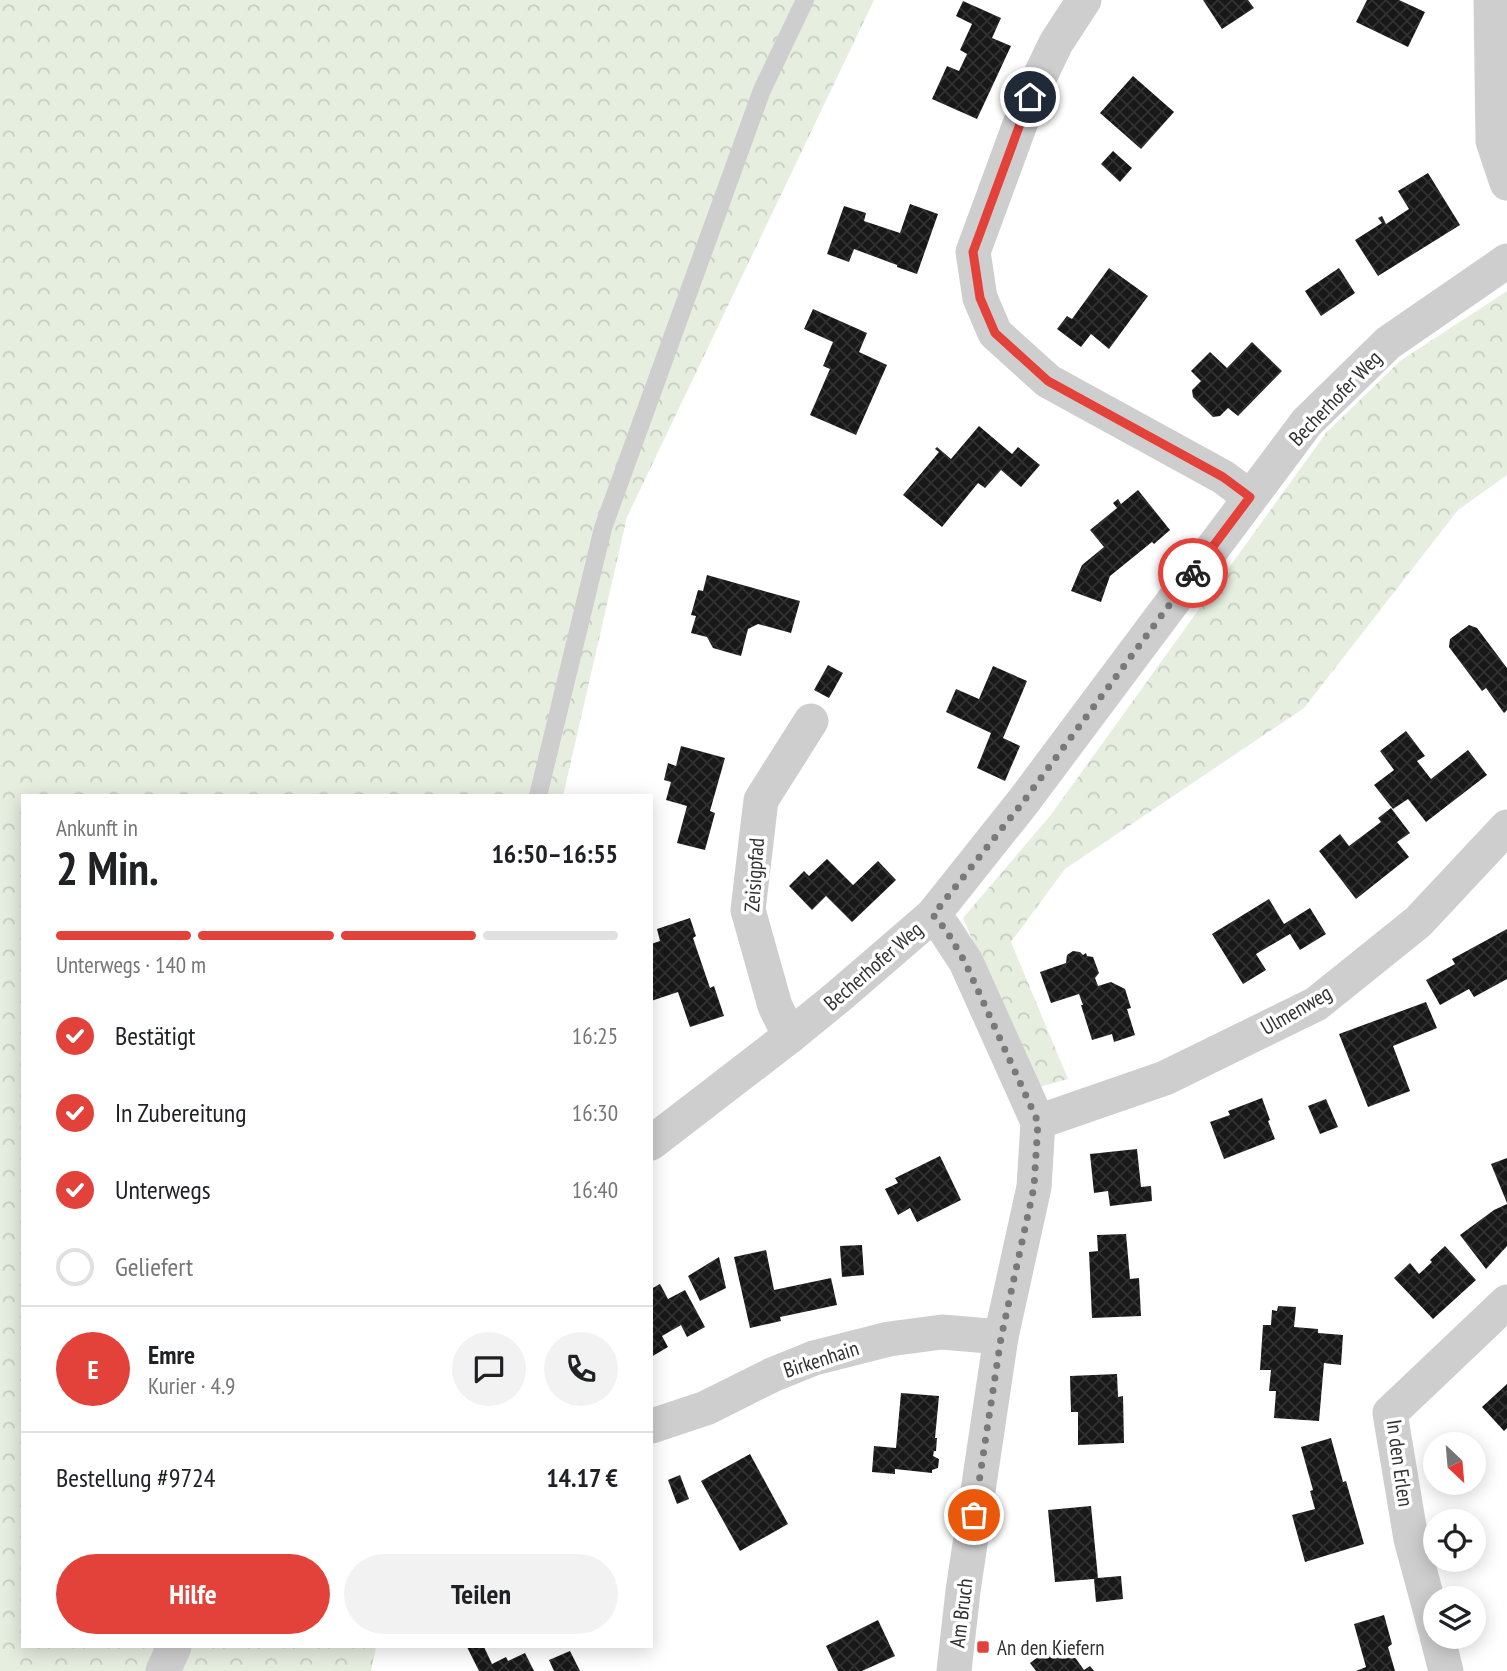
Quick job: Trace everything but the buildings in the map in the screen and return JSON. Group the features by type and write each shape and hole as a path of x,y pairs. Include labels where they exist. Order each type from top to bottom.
{"street":[{"path":"1084,0 1056,43 1030,97 973,252 980,298 995,333 1048,381 1223,477 1250,497"},
{"path":"1492,0 1493,141 1507,183"},
{"name":"Becherhofer Weg","path":"653,1141 790,1036 933,915 1023,802 1307,422 1388,343 1507,261"},
{"name":"Zeisigpfad","path":"790,1036 775,1006 748,909 761,800 811,721"},
{"name":"Ulmenweg","path":"1038,1122 1165,1078 1316,1004 1419,922 1507,827"},
{"name":"Am Bruch","path":"933,915 946,930 965,962 1038,1122 1034,1187 1001,1338 963,1591 954,1671"},
{"name":"In den Erlen","path":"1424,1586 1411,1539 1390,1413 1507,1302"},
{"name":"Birkenhain","path":"653,1426 706,1408 814,1357 889,1339 942,1332 1001,1338"},
{"path":"163,1671 174,1648"},
{"path":"1441,1649 1447,1671"}],"lane":[{"path":"538,794 603,528 762,90 805,0"}],"green space":[{"path":"0,0 874,0 627,517 563,794 21,794 21,1648 376,1648 371,1671 0,1671"},
{"path":"1507,291 1507,475 1458,510 1304,708 1065,869 1011,942 1068,1079 1036,1088 963,918 1050,816 1326,433 1400,361"}],"way so far":[{"path":"974,1515 1001,1338 1034,1187 1038,1122 965,962 946,930 933,915 1023,802 1193,573"}],"place":[{"name":"An den Kiefern","path":"983,1647"}],"route":[{"path":"1030,97 973,252 980,298 995,333 1048,381 1223,477 1250,497 1193,573"}]}
